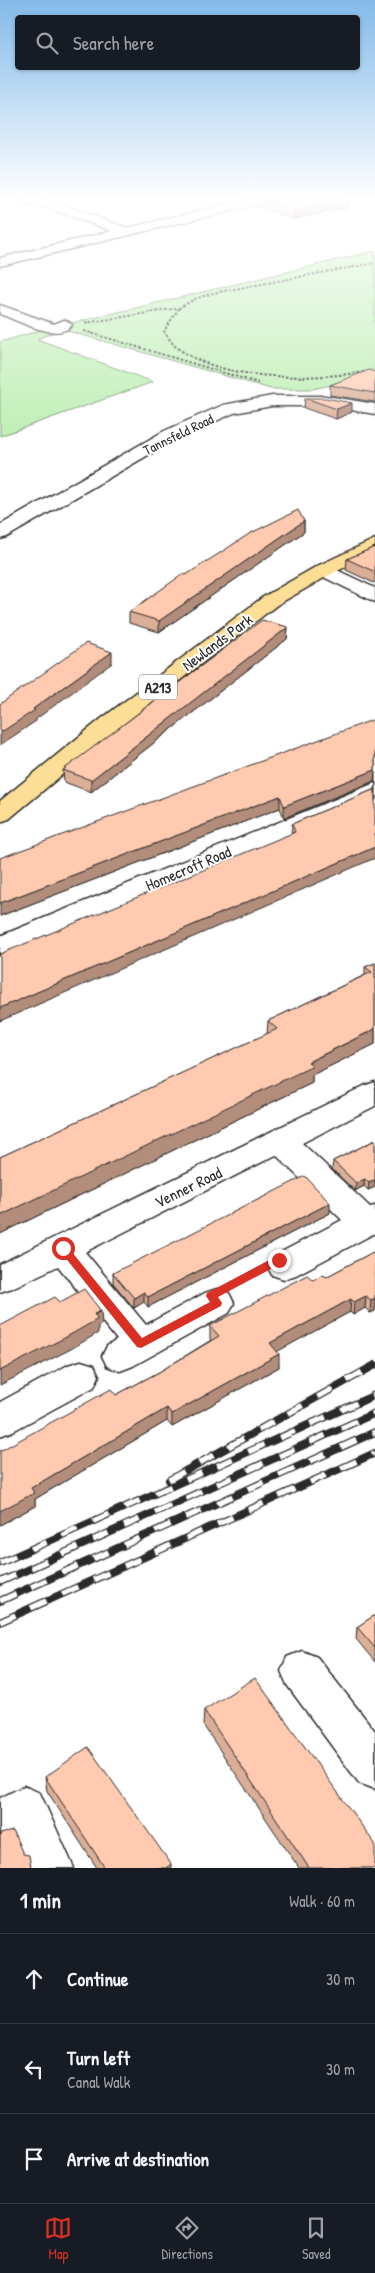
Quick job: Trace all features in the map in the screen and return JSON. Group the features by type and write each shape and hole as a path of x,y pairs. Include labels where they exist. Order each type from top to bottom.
{"main road":[{"name":"Newlands Park","path":"0,814 109,724 270,601 324,570 375,545"}],"street":[{"path":"0,309 54,329 64,325"},
{"name":"Tannsfeld Road","path":"0,533 170,436 229,409 272,401 326,401 375,409"},
{"path":"324,570 375,596"},
{"name":"Homecroft Road","path":"0,946 375,790"},
{"name":"Venner Road","path":"0,1279 282,1141 375,1093"},
{"path":"282,1141 370,1220 284,1266"},
{"path":"63,1248 130,1350 217,1303"},
{"path":"0,1420 81,1376"},
{"path":"302,1671 375,1767"},
{"path":"0,1823 24,1809 50,1868"}],"path":[{"path":"244,287 212,293 195,299 179,308 164,330 168,341 184,353 210,364 234,371 285,377 324,377 366,372"},
{"path":"64,325 98,322 179,308"},
{"path":"64,325 265,385"},
{"path":"217,1303 211,1296 279,1260 284,1266"}],"green space":[{"path":"223,287 375,287 375,375 313,389 271,389 61,329 64,325"},
{"path":"45,329 54,332 37,339 153,382 0,436 0,342"}],"building":[{"path":"369,370 375,372 375,393 330,385"},
{"path":"305,398 326,398 352,403 337,409"},
{"path":"298,510 304,521 159,621 129,612 183,574 186,575 249,534"},
{"path":"375,547 375,572 347,559"},
{"path":"262,620 288,627 91,780 63,770"},
{"path":"86,643 112,652 33,709 35,710 0,733 0,704"},
{"path":"375,719 375,770 284,806 280,796 0,903 0,858"},
{"path":"375,789 375,847 0,1008 0,954 295,832 292,824"},
{"path":"375,963 375,1029 308,1062 313,1066 0,1216 0,1157 277,1029 268,1021 372,972 365,967"},
{"path":"375,1140 375,1180 369,1183 365,1179 356,1183 333,1161"},
{"path":"305,1176 330,1203 148,1297 144,1292 134,1298 113,1273"},
{"path":"375,1251 375,1298 371,1300 366,1296 354,1302 351,1299 270,1343 279,1354 172,1414 167,1408 31,1488 34,1493 0,1511 0,1451 111,1389 116,1395 219,1336 210,1326 307,1275 313,1280 323,1274 326,1277"},
{"path":"84,1289 101,1311 94,1314 98,1319 0,1371 0,1326 55,1297 60,1302"},
{"path":"375,1615 375,1648 357,1627"},
{"path":"255,1678 375,1844 375,1868 309,1868 204,1710"},
{"path":"88,1747 171,1864 166,1868 105,1868 45,1777"},
{"path":"13,1831 23,1854 29,1855 31,1868 0,1868 0,1834"}],"railway":[{"path":"169,1480 375,1365"},
{"path":"0,1563 375,1395"},
{"path":"0,1582 375,1413"},
{"path":"0,1601 375,1432"},
{"path":"0,1622 375,1453"}],"route":[{"path":"63,1248 141,1344 217,1303 211,1296 279,1260"}]}
